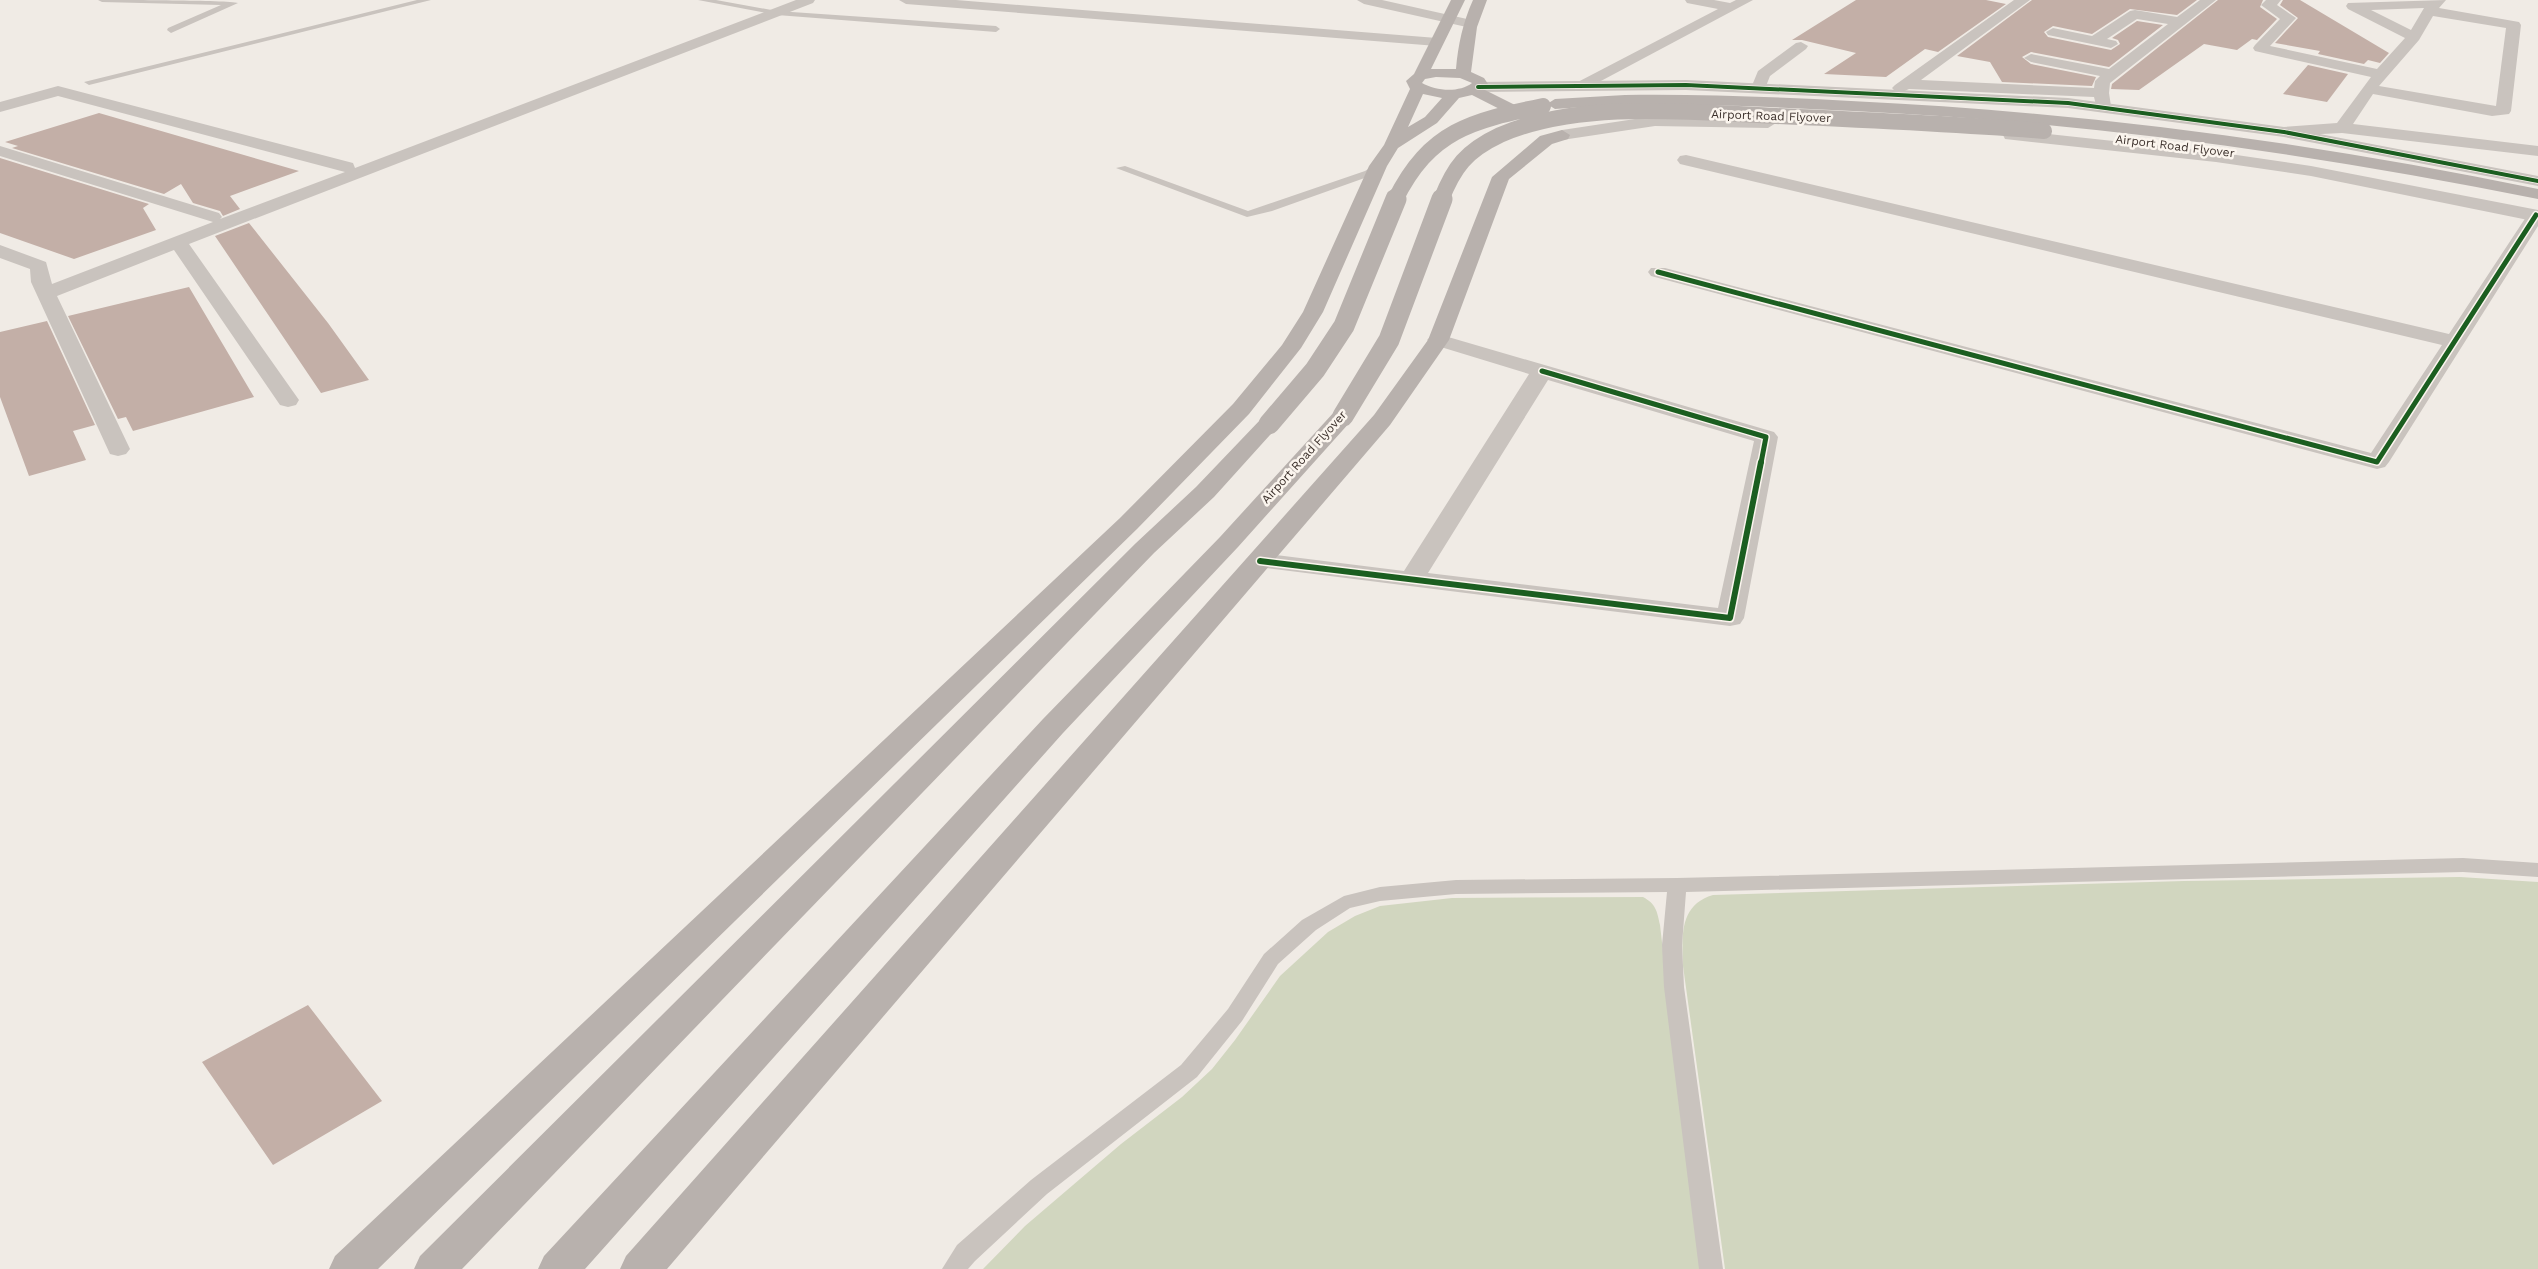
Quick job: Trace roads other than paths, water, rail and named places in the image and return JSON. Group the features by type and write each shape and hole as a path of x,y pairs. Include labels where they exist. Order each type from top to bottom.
{"main road":[{"path":"350,1269 1171,482 1241,409 1290,348 1313,312 1378,166 1392,145 1439,38 1458,0"},
{"path":"1468,86 1464,49 1470,24 1480,0"},
{"path":"641,1269 1382,420 1438,340 1501,177 1554,137 1468,86 1436,72 1419,82"},
{"path":"1419,82 1433,92 1468,86"},
{"path":"1392,145 1431,120 1468,86"},
{"name":"Airport Road Flyover","path":"434,1269 1145,548 1205,492 1269,424 1340,336 1352,311 1400,186 1410,168 1435,142 1458,128 1492,116 1524,108 1586,101 1686,98 1887,107 2122,125 2304,150 2538,194"},
{"name":"Airport Road Flyover","path":"559,1269 1047,734 1228,542 1343,416 1390,340 1451,174 1469,153 1489,141 1520,128 1551,121 1597,115 1694,112 2044,131 2140,141 2303,163 2400,180 2537,213"},
{"path":"1171,482 1205,492"},
{"path":"1228,542 1263,556"}],"street":[{"path":"43,288 213,217 775,7 808,0"},
{"path":"906,0 1262,30 1439,38"},
{"path":"980,0 1439,38"},
{"path":"1364,0 1470,24"},
{"path":"1692,0 1729,8"},
{"path":"1579,86 1746,0"},
{"path":"1900,89 2023,0"},
{"path":"2102,100 2103,81 2210,0"},
{"path":"2274,0 2268,5 2289,18 2260,48 2380,74"},
{"path":"2369,89 2492,111 2503,111 2514,25 2435,5 2353,6 2414,37"},
{"path":"2342,128 2380,74 2414,37 2435,5"},
{"path":"43,288 178,242 775,7"},
{"path":"2094,41 2135,14 2180,22"},
{"path":"2052,32 2142,51"},
{"path":"1759,88 1763,74 1801,46"},
{"path":"2031,58 2112,74"},
{"path":"1468,86 1686,85 1759,88 1900,89 2102,100 2538,180"},
{"path":"0,107 58,91 347,167"},
{"path":"1554,137 1625,124 1687,121 2018,135 2216,157 2311,171 2537,213 2377,462 1658,272"},
{"path":"2284,132 2342,128 2538,151"},
{"path":"0,151 213,217"},
{"path":"1686,160 2454,342"},
{"path":"178,242 288,400"},
{"path":"0,251 39,266 43,288 118,450"},
{"path":"1263,556 1412,578 1730,618 1766,437 1438,340"},
{"path":"1412,578 1542,372"}],"lane":[{"path":"102,0 234,3"},
{"path":"171,30 196,18 245,0"},
{"path":"89,82 427,0"},
{"path":"702,0 996,30"},
{"path":"1121,168 1247,214 1369,173 1378,166"},
{"path":"954,1269 966,1253 1039,1187 1189,1071 1235,1015 1271,960 1309,924 1344,902 1380,894 1456,887 1677,885 2463,864 2538,870"},
{"path":"1677,885 1672,945 1674,987 1711,1269"}]}
